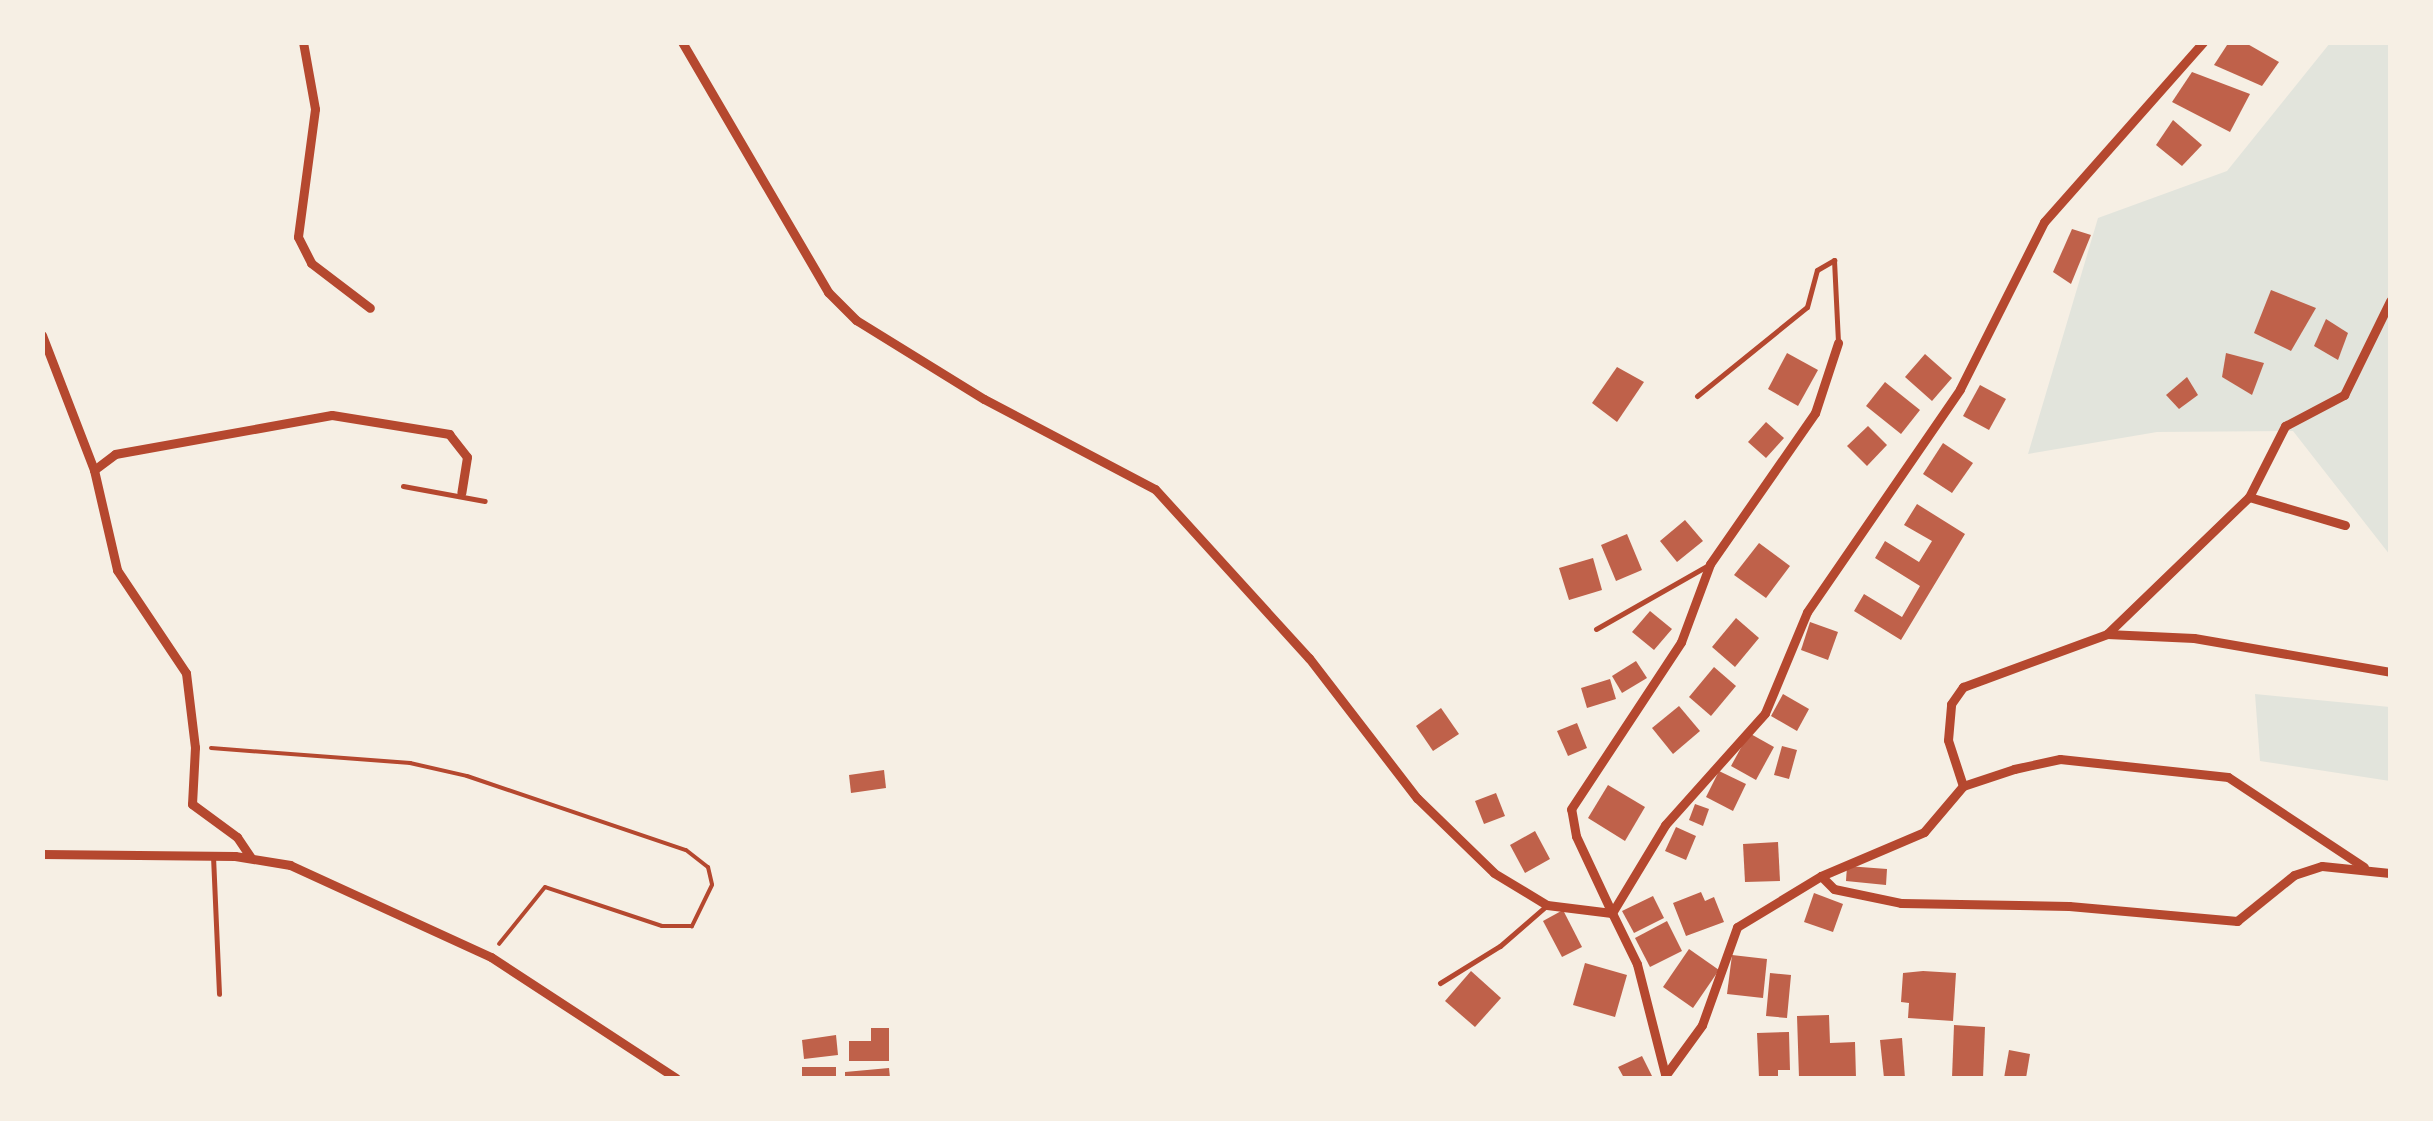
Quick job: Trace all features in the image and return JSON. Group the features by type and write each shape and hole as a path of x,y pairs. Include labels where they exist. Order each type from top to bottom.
{"street":[{"path":"303,42 315,109 298,237 311,264 370,308"},
{"path":"682,42 828,292 856,320 984,399 1155,489 1309,658 1417,798 1494,873 1548,904 1612,913"},
{"path":"1612,913 1665,825 1765,713 1807,612 1960,389 2044,222 2202,42"},
{"path":"2106,634 2249,497 2285,426 2344,395 2390,302"},
{"path":"42,335 94,470 118,570 186,672 195,747 192,804 236,837 251,858"},
{"path":"1665,1077 1636,964 1576,836 1571,809 1680,642 1710,564 1815,413 1838,343"},
{"path":"94,470 116,454 332,416 448,434 466,457 461,493"},
{"path":"2249,497 2346,525"},
{"path":"1964,786 1948,740 1951,704 1980,676 2106,634 2194,638 2390,672"},
{"path":"1665,1077 1702,1025 1737,927 1822,876 1924,832 1964,786 2060,759 2228,777 2364,867"},
{"path":"42,854 212,856 290,865 491,956 676,1078"},
{"path":"1822,876 1834,889 1901,904 2069,906 2236,920 2294,875 2322,866 2364,867 2390,873"}],"lane":[{"path":"1697,396 1807,308 1817,270 1834,260 1838,343"},
{"path":"402,486 485,500"},
{"path":"1596,629 1710,564"},
{"path":"212,856 219,994"},
{"path":"1440,983 1500,946 1548,904"}],"path":[{"path":"195,747 410,763 467,776 686,850 708,866 712,885 692,926 662,926 545,887 491,956"}],"shaded area":[{"path":"2330,43 2390,43 2390,555 2293,431 2157,432 2028,454 2098,218 2227,171"},
{"path":"2255,694 2390,707 2390,781 2260,761"}],"building":[{"path":"2229,42 2244,42 2279,62 2262,86 2214,65"},
{"path":"2192,72 2250,94 2230,132 2172,102"},
{"path":"2173,120 2202,145 2182,166 2156,145"},
{"path":"2072,229 2091,235 2071,284 2053,272"},
{"path":"2271,290 2316,308 2291,351 2254,333"},
{"path":"2326,319 2348,333 2338,360 2314,346"},
{"path":"1787,353 1818,370 1798,406 1768,389"},
{"path":"2226,353 2264,363 2252,395 2222,377"},
{"path":"1925,354 1952,378 1932,401 1905,377"},
{"path":"1617,367 1644,382 1617,422 1592,403"},
{"path":"2187,377 2198,395 2179,409 2166,395"},
{"path":"1885,382 1920,410 1901,434 1866,406"},
{"path":"1980,385 2006,399 1989,430 1963,416"},
{"path":"1766,422 1784,438 1766,458 1748,442"},
{"path":"1868,426 1887,445 1867,466 1847,446"},
{"path":"1943,443 1973,463 1952,493 1923,474"},
{"path":"1917,504 1965,534 1901,640 1854,611 1864,594 1902,617 1920,586 1875,558 1885,541 1919,562 1932,541 1904,525"},
{"path":"1685,520 1703,541 1677,562 1660,541"},
{"path":"1627,534 1642,570 1616,581 1601,545"},
{"path":"1759,543 1790,566 1766,598 1734,575"},
{"path":"1593,558 1602,590 1569,600 1559,568"},
{"path":"1650,611 1672,629 1654,650 1632,632"},
{"path":"1736,618 1759,638 1735,667 1712,647"},
{"path":"1810,622 1838,632 1828,660 1801,650"},
{"path":"1636,661 1647,678 1622,693 1612,676"},
{"path":"1714,667 1736,686 1711,716 1689,697"},
{"path":"1610,679 1616,699 1587,708 1581,688"},
{"path":"1783,694 1809,709 1797,731 1771,716"},
{"path":"1679,706 1700,731 1673,754 1652,728"},
{"path":"1441,708 1459,734 1433,751 1416,726"},
{"path":"1577,723 1587,748 1568,756 1557,731"},
{"path":"1749,733 1774,747 1756,780 1731,766"},
{"path":"1782,746 1797,750 1789,779 1774,775"},
{"path":"884,770 886,788 851,793 849,775"},
{"path":"1719,771 1746,784 1733,811 1706,797"},
{"path":"1608,785 1645,807 1625,841 1588,818"},
{"path":"1496,793 1505,816 1484,824 1475,801"},
{"path":"1695,804 1709,809 1703,826 1689,820"},
{"path":"1676,827 1696,836 1686,860 1665,851"},
{"path":"1535,831 1550,859 1525,873 1510,845"},
{"path":"1778,842 1780,881 1745,882 1743,844"},
{"path":"1847,866 1887,869 1886,885 1846,881"},
{"path":"1701,892 1705,901 1714,897 1724,922 1686,936 1673,903"},
{"path":"1814,893 1843,904 1833,932 1804,922"},
{"path":"1653,896 1664,918 1634,933 1622,911"},
{"path":"1563,910 1582,947 1562,957 1543,921"},
{"path":"1667,921 1682,951 1650,967 1635,938"},
{"path":"1689,949 1719,970 1693,1008 1663,987"},
{"path":"1732,955 1767,959 1763,998 1727,994"},
{"path":"1585,963 1627,975 1615,1017 1573,1005"},
{"path":"1471,971 1501,998 1475,1027 1445,1001"},
{"path":"1770,973 1791,975 1787,1018 1766,1016"},
{"path":"1903,973 1956,973 1953,1021 1908,1018 1909,1003 1901,1002"},
{"path":"1829,1015 1830,1043 1855,1042 1856,1078 1799,1078 1797,1016"},
{"path":"1954,1025 1985,1027 1983,1078 1952,1078"},
{"path":"871,1028 889,1028 889,1061 849,1061 849,1041 871,1041"},
{"path":"1789,1032 1790,1070 1778,1070 1778,1078 1759,1078 1757,1033"},
{"path":"836,1035 838,1055 804,1059 802,1040"},
{"path":"1902,1038 1905,1078 1884,1078 1880,1040"},
{"path":"2009,1050 2030,1054 2026,1078 2004,1078"},
{"path":"1642,1056 1653,1078 1624,1078 1618,1067"},
{"path":"802,1067 836,1067 836,1078 802,1078"},
{"path":"889,1068 890,1078 845,1078 845,1072"}]}
